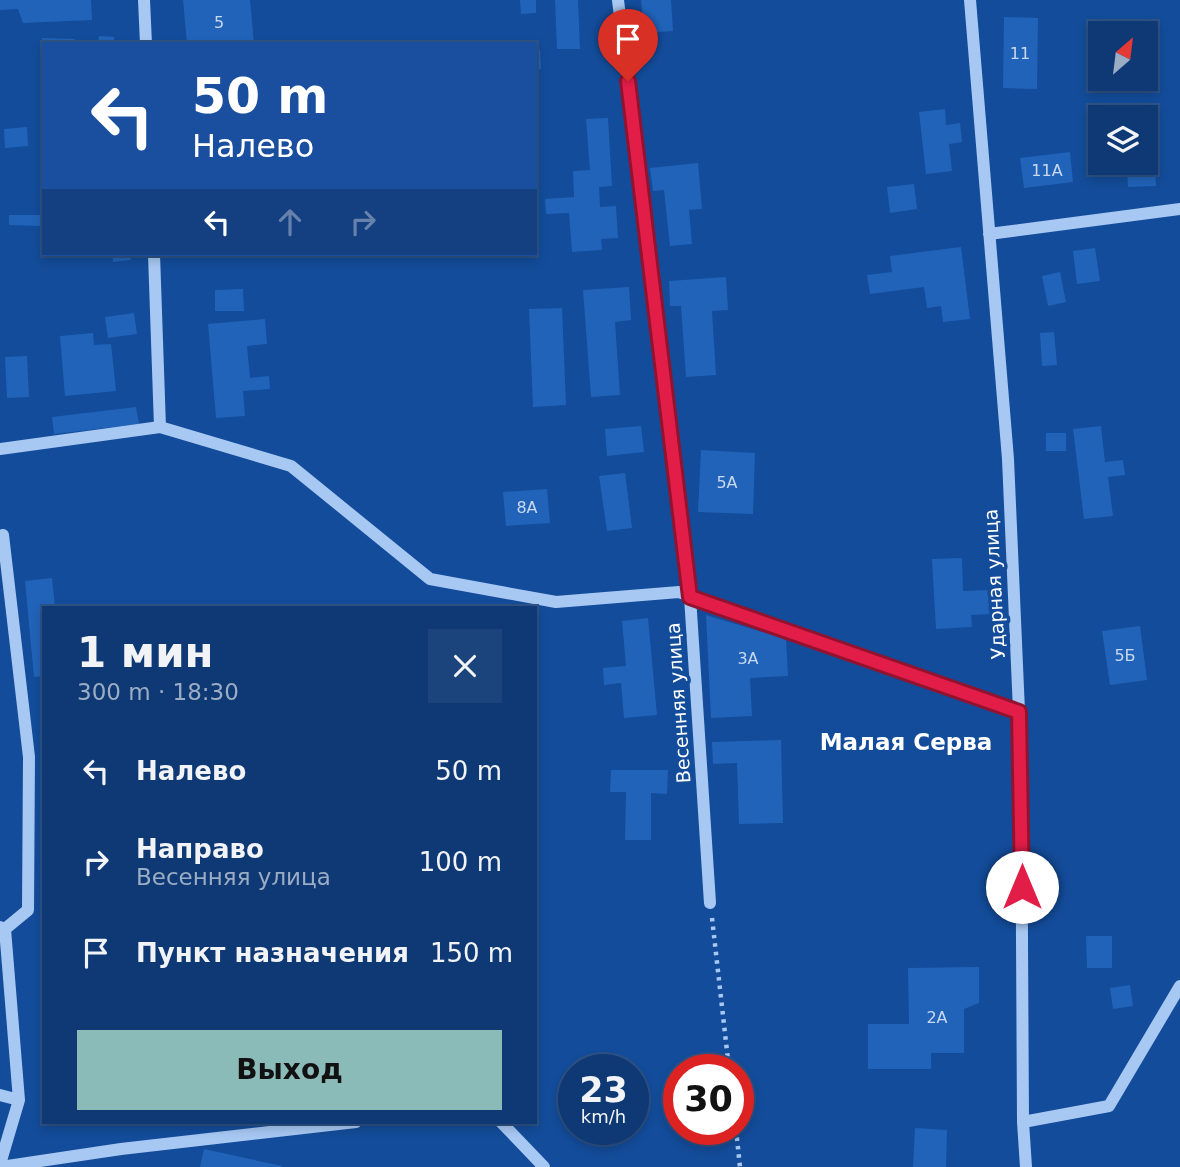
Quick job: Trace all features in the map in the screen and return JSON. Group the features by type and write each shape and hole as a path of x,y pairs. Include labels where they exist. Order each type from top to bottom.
{"street":[{"path":"144,0 146,42"},
{"name":"Весенняя улица","path":"618,0 690,597 710,903"},
{"name":"Ударная улица","path":"970,0 1008,459 1019,712 1023,1122 1026,1167"},
{"path":"989,234 1180,209"},
{"path":"154,256 160,427"},
{"path":"0,449 160,427 291,466 430,579 556,602 679,592 1019,712"},
{"path":"4,535 29,757 28,910 3,928 19,1100 0,1165 339,1124"},
{"path":"1023,1122 1109,1106 1180,986"},
{"path":"0,1096 19,1100"},
{"path":"503,1124 544,1167"}],"path":[{"path":"710,903 727,1054"},
{"path":"738,1145 740,1167"}],"building":[{"path":"0,0 91,0 92,20 23,23 18,9 0,10"},
{"path":"183,0 250,0 254,42 187,42"},
{"path":"520,0 536,0 536,13 521,14"},
{"path":"555,0 578,0 580,49 557,49"},
{"path":"641,0 671,0 673,31 644,33"},
{"path":"1004,17 1038,18 1037,89 1003,88"},
{"path":"99,36 114,37 114,42 98,42"},
{"path":"42,38 75,39 74,42 42,42"},
{"path":"537,50 540,50 541,69 537,69"},
{"path":"945,109 946,125 960,123 962,142 949,144 952,171 926,174 919,112"},
{"path":"608,118 612,186 599,187 600,207 616,206 618,238 601,239 602,250 572,252 569,213 546,214 545,199 574,197 573,171 590,170 586,119"},
{"path":"27,127 28,146 5,148 4,129"},
{"path":"1070,152 1073,182 1024,188 1020,158"},
{"path":"698,163 702,209 689,210 692,244 670,246 664,190 653,191 650,168"},
{"path":"1127,175 1155,175 1156,186 1128,187"},
{"path":"914,184 917,209 890,213 887,187"},
{"path":"9,215 42,215 42,226 9,225"},
{"path":"961,247 970,319 943,322 941,306 927,308 924,287 870,294 867,275 892,272 890,256"},
{"path":"1095,248 1100,281 1077,284 1073,251"},
{"path":"112,256 130,256 131,260 113,262"},
{"path":"1060,272 1066,302 1048,306 1042,276"},
{"path":"726,277 728,310 712,311 716,375 686,377 681,306 670,306 669,281"},
{"path":"629,287 631,320 615,322 620,395 591,397 583,290"},
{"path":"243,289 244,311 215,311 215,290"},
{"path":"562,308 566,405 533,407 529,309"},
{"path":"134,313 137,334 108,338 105,317"},
{"path":"265,319 267,344 247,346 250,378 269,376 270,389 243,391 245,416 216,418 208,324"},
{"path":"1054,332 1057,365 1042,366 1040,333"},
{"path":"93,333 94,345 111,344 116,391 65,396 60,336"},
{"path":"27,356 29,397 7,398 5,357"},
{"path":"136,407 139,424 54,434 52,417"},
{"path":"641,426 644,452 607,456 605,429"},
{"path":"1101,426 1105,462 1123,460 1125,475 1108,477 1113,516 1084,519 1073,429"},
{"path":"1046,433 1066,433 1066,451 1046,451"},
{"path":"701,450 755,453 753,514 698,512"},
{"path":"625,473 632,528 607,531 599,476"},
{"path":"547,489 550,523 506,526 503,492"},
{"path":"962,558 963,591 990,590 991,614 971,615 972,627 936,629 932,559"},
{"path":"52,578 55,606 42,606 42,676 34,677 25,581"},
{"path":"706,615 786,639 788,676 750,678 752,716 711,718"},
{"path":"648,618 657,715 624,718 621,683 604,685 603,668 626,666 622,621"},
{"path":"1140,626 1147,680 1110,685 1102,631"},
{"path":"781,740 783,823 739,824 737,763 713,764 712,742"},
{"path":"611,770 668,770 667,794 651,793 651,840 625,840 626,792 610,792"},
{"path":"1086,936 1112,936 1112,968 1087,968"},
{"path":"979,967 979,1003 964,1009 964,1053 931,1053 931,1069 868,1069 868,1024 909,1024 908,968"},
{"path":"1130,985 1133,1006 1113,1009 1110,988"},
{"path":"915,1128 947,1130 946,1167 913,1167"},
{"path":"204,1149 282,1166 282,1167 200,1167"}],"district":[{"name":"Малая Серва","path":"906,742"}],"route":[{"path":"628,81 690,597 1019,712 1022,887"}]}
